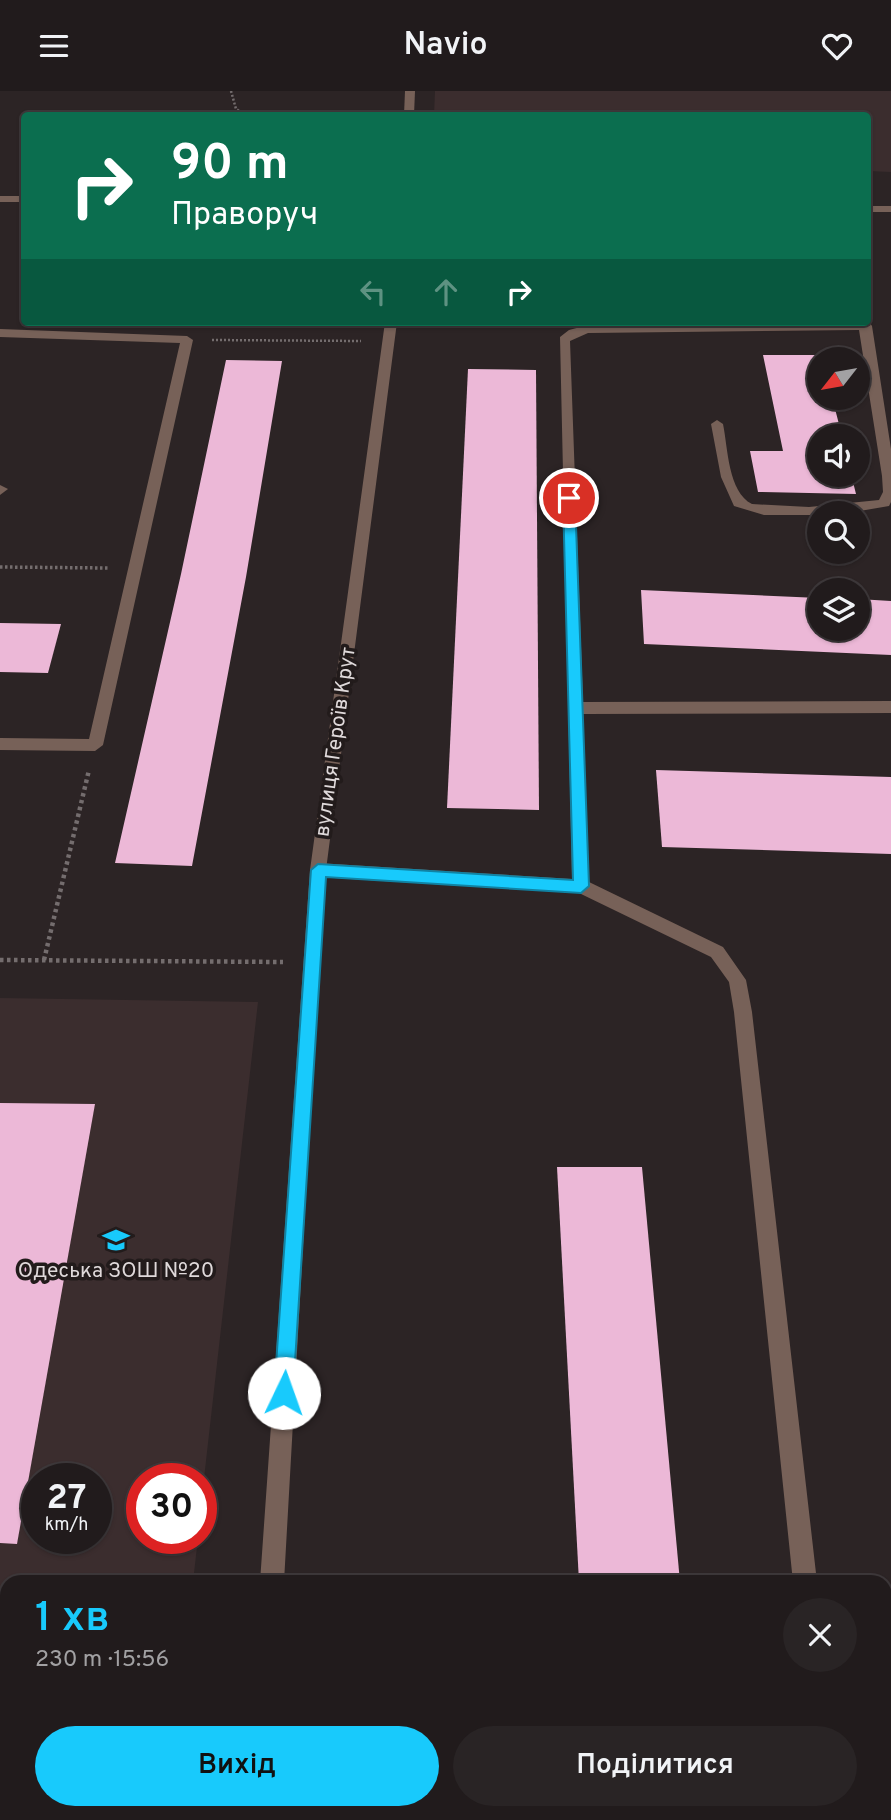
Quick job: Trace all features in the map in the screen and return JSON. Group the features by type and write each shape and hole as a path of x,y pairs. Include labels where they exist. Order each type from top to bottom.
{"street":[{"path":"409,112 410,91"},
{"path":"0,199 21,199"},
{"path":"871,209 891,209"},
{"name":"вулиця Героїв Крут","path":"272,1575 318,870 391,326"},
{"path":"581,886 564,340 573,333 588,329 754,326"},
{"path":"717,425 732,495 741,507 759,512 866,508 884,503 890,492 890,476 865,326"},
{"path":"0,333 187,340 95,745 0,744"},
{"path":"576,708 891,707"},
{"path":"318,870 581,886 717,951 737,980 743,1012 804,1575"}],"path":[{"path":"231,91 236,109 241,112"},
{"path":"187,340 389,341"},
{"path":"0,567 135,568"},
{"path":"44,960 95,745"},
{"path":"0,960 310,962"}],"shaded area":[{"path":"435,91 891,91 891,172 871,171 871,112 434,112"},
{"name":"Одеська ЗОШ №20","path":"0,998 258,1002 206,1463 126,1463 126,1554 196,1554 194,1575 0,1575"}],"building":[{"path":"763,355 807,355 807,410 835,410 839,424 807,424 807,487 854,487 856,494 758,492 750,451 783,451"},
{"path":"226,360 282,361 246,577 192,866 115,863 181,574"},
{"path":"468,369 536,370 539,810 447,808"},
{"path":"641,590 807,597 807,641 870,641 870,600 891,601 891,655 644,644"},
{"path":"0,623 61,624 48,673 0,672"},
{"path":"656,770 891,777 891,854 662,847"},
{"path":"0,1103 95,1104 31,1463 21,1463 21,1521 17,1544 0,1543"},
{"path":"557,1167 642,1167 679,1575 579,1575"}],"place":[{"name":"Одеська ЗОШ №20","path":"116,1240"}],"route":[{"path":"284,1393 318,870 581,886 569,498"}]}
